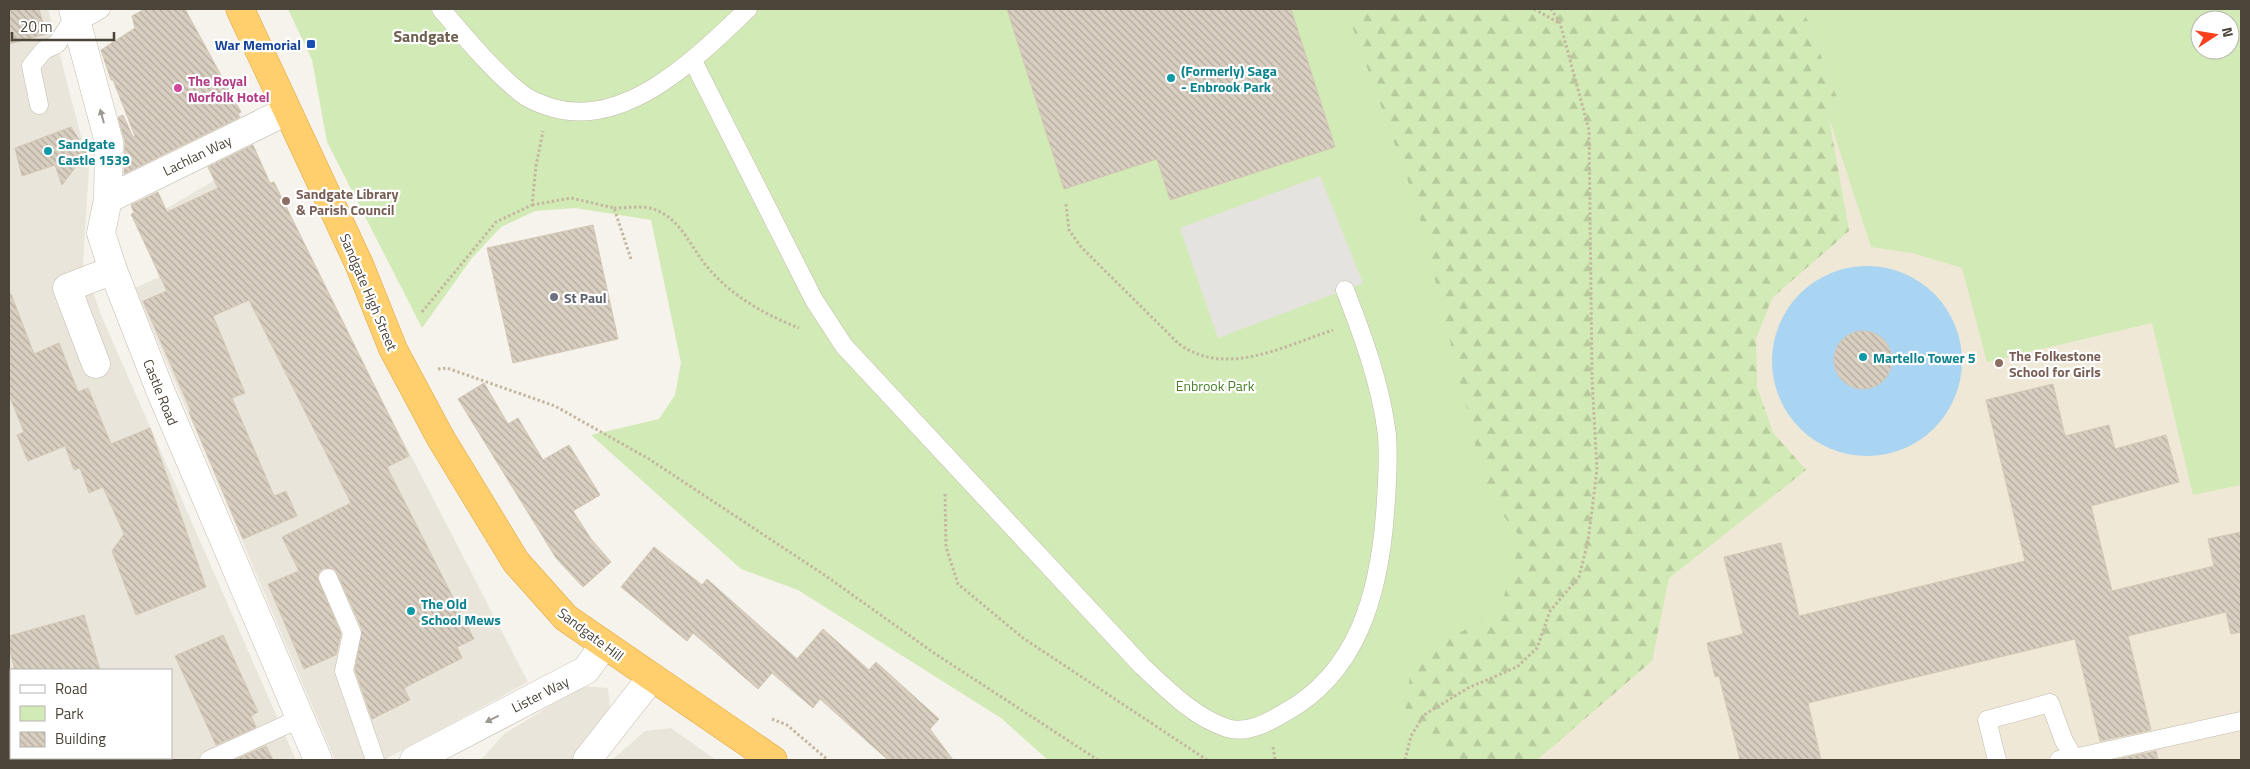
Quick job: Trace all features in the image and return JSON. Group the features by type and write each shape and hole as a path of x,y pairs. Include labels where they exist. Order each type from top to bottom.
{"highway":[{"name":"Sandgate High Street","path":"240,9 359,264 393,349 440,437"},
{"name":"Sandgate Hill","path":"440,437 478,503 516,562 566,618 604,646 773,760"}],"street":[{"name":"Castle Road","path":"75,16 109,142 108,199 101,233 113,270 160,390 318,760"},
{"name":"Lachlan Way","path":"108,199 287,111"},
{"path":"96,364 66,288 113,270"},
{"name":"Lister Way","path":"414,760 586,670 604,646"},
{"path":"587,760 652,677"},
{"path":"453,760 468,731"}],"lane":[{"path":"39,105 31,66 44,50 57,44 75,16 101,9"},
{"path":"441,9 474,46 523,95 565,111 579,112 615,105 648,90 693,61 748,9"},
{"path":"693,61 814,300 844,346 1142,666 1175,697 1200,715 1228,728 1248,729 1309,698 1324,685 1340,665 1367,615 1382,547 1388,486 1387,434 1376,381 1358,322 1345,290"},
{"path":"328,578 352,633 344,671 375,760"},
{"path":"1997,760 1987,720 2050,703 2070,759 2241,722"},
{"path":"209,760 301,718"}],"path":[{"path":"1534,9 1560,24"},
{"path":"1405,760 1411,736 1424,715 1468,688 1518,667 1537,648 1550,611 1579,577 1588,541 1597,470 1592,378 1589,130 1560,24 1552,9"},
{"path":"532,205 536,166 549,106"},
{"path":"422,312 496,222 532,205 570,198 614,208 655,209 670,217 710,270 734,291 769,316 801,329"},
{"path":"1066,204 1069,230 1081,247 1179,344 1190,352 1207,358 1226,360 1248,357 1358,322"},
{"path":"614,208 630,259"},
{"path":"438,377 433,369 447,368 555,406 649,459 826,576 934,653 1098,760"},
{"path":"944,489 946,546 958,584 1023,638 1207,760"},
{"path":"770,718 787,724 828,760"}],"shaded area":[{"path":"9,9 48,9 89,167 83,264 101,315 296,760 9,760"},
{"name":"The Folkestone School for Girls","path":"1686,9 2241,9 2241,760 1480,760 1669,578 1806,470 1773,433 1757,387 1756,338 1772,298"},
{"path":"256,156 528,682 384,760 335,760 135,288 159,277 138,225"},
{"path":"1320,176 1363,283 1218,338 1180,228"},
{"path":"583,686 608,688 611,719 579,760 481,760 504,734"},
{"path":"671,728 716,760 612,760 645,731"}],"green space":[{"name":"Enbrook Park","path":"288,9 1686,9 1772,298 1756,338 1757,387 1773,433 1806,470 1669,578 1480,760 1048,760 1001,718 798,590 741,569 591,435 659,419 675,395 681,363 651,220 575,208 535,211 501,227 472,258 422,328 327,142 312,60"},
{"path":"1346,9 1803,9 1837,98 1829,118 1849,231 1772,298 1756,338 1757,387 1773,433 1806,470 1669,578 1652,661 1537,760 1450,760 1405,711 1412,660 1500,610 1521,538 1488,496 1417,206"},
{"path":"1803,9 2241,9 2241,485 2193,495 2152,323 1987,362 1962,268 1912,253 1871,247 1829,118 1837,98"}],"water":[{"path":"1858,266 1876,266 1895,270 1912,277 1927,287 1941,301 1951,316 1958,333 1962,361 1958,389 1951,406 1941,421 1927,435 1912,445 1895,452 1876,456 1858,456 1839,452 1822,445 1807,435 1793,421 1783,406 1776,389 1772,370 1772,352 1776,333 1783,316 1793,301 1807,287 1822,277 1839,270"}],"building":[{"path":"9,9 39,9 46,34 9,44"},
{"name":"The Royal Norfolk Hotel","path":"145,9 185,9 241,112 238,114 240,117 124,174 125,142 118,117 123,115 133,137 135,136 113,80 111,80 101,50 135,28 132,16"},
{"name":"(Formerly) Saga - Enbrook Park","path":"1007,9 1291,9 1335,147 1170,200 1157,159 1064,189"},
{"name":"Sandgate Castle 1539","path":"71,127 87,152 62,185 55,165 22,176 15,148"},
{"path":"253,145 270,183 274,182 409,456 387,467 474,639 457,647 462,658 404,688 410,700 372,719 355,670 362,629 334,569 324,568 317,577 341,634 336,655 304,669 268,584 299,571 282,537 351,503 249,300 213,316 245,393 232,398 274,496 286,491 297,516 243,539 189,412 191,411 143,301 167,291 131,214 134,213 131,205 158,192 167,212 218,188 208,167"},
{"name":"St Paul","path":"593,225 618,339 513,363 487,248"},
{"path":"9,294 11,294 34,354 59,343 78,392 88,388 111,444 150,428 206,587 136,615 112,551 124,534 103,487 89,493 80,468 74,470 65,446 28,461 17,435 24,432 9,395"},
{"name":"Martello Tower 5","path":"1857,331 1869,331 1884,339 1892,354 1892,366 1884,381 1869,389 1857,389 1842,381 1834,366 1834,354 1842,339"},
{"path":"484,383 508,424 518,418 543,460 569,445 600,495 573,511 591,539 611,562 583,587 556,558 458,399"},
{"path":"2053,384 2065,436 2109,425 2115,449 2166,435 2179,482 2091,506 2112,591 2214,566 2208,539 2241,532 2241,632 2231,634 2226,612 2128,636 2151,730 2100,741 2075,639 1808,703 1821,760 1740,760 1719,676 1715,677 1707,643 1743,634 1724,557 1781,543 1799,616 2025,561 1986,400"},
{"path":"654,547 702,585 707,579 797,659 823,629 869,670 876,662 939,719 930,729 953,760 888,760 820,699 813,708 772,673 758,689 693,633 687,641 621,587"},
{"path":"84,615 100,669 15,669 9,648 9,636"},
{"path":"223,635 258,712 251,716 256,727 216,745 175,656"},
{"path":"266,746 273,760 234,760"},
{"path":"2156,751 2158,760 2113,760"}],"place":[{"name":"War Memorial","path":"311,44"},
{"name":"(Formerly) Saga - Enbrook Park","path":"1171,78"},
{"name":"The Royal Norfolk Hotel","path":"178,88"},
{"name":"Sandgate Castle 1539","path":"48,151"},
{"name":"Sandgate Library & Parish Council","path":"286,201"},
{"name":"St Paul","path":"554,297"},
{"name":"Martello Tower 5","path":"1863,357"},
{"name":"The Folkestone School for Girls","path":"1999,363"},
{"name":"The Old School Mews","path":"411,611"}],"district":[{"name":"Sandgate","path":"426,36"}]}
